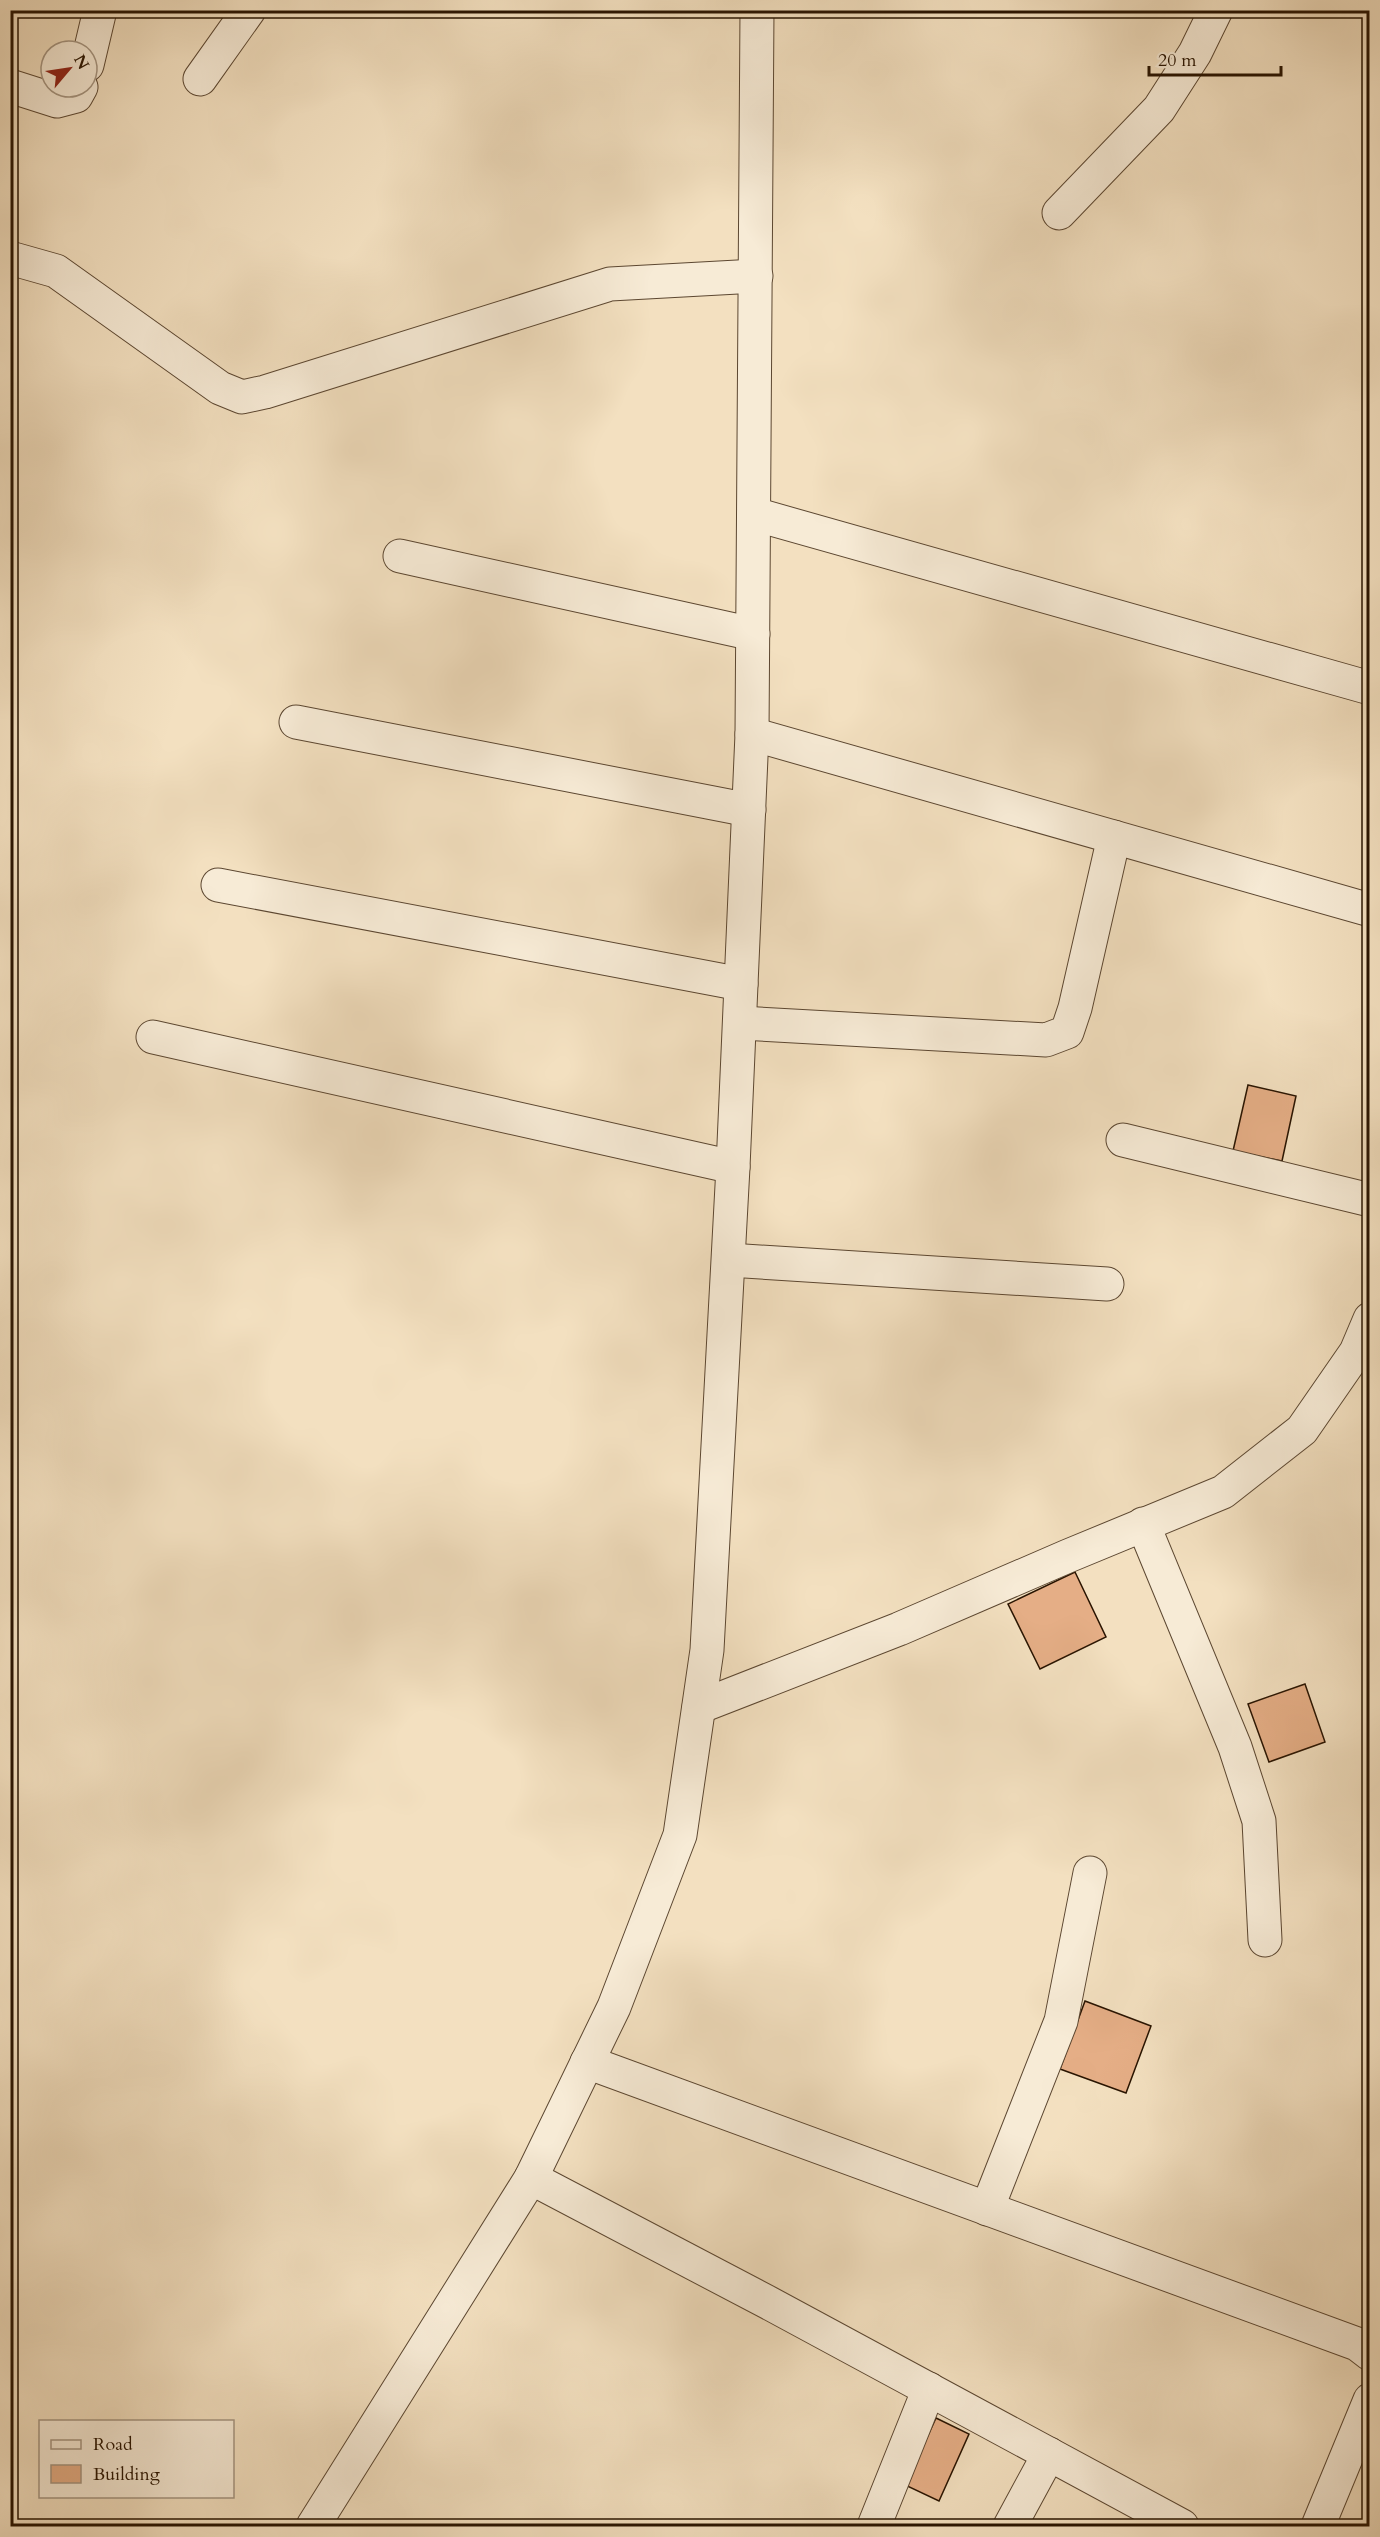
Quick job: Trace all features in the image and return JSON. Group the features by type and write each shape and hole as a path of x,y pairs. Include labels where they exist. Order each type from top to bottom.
{"street":[{"path":"93,39 100,10"},
{"path":"200,79 249,10"},
{"path":"313,2526 531,2178 614,2007 680,1835 707,1650 734,1167 752,734 757,10"},
{"path":"1059,213 1159,109 1195,53 1216,10"},
{"path":"10,86 39,95"},
{"path":"10,258 56,271 220,388 242,398 610,284 756,276"},
{"path":"754,514 1370,688"},
{"path":"400,556 753,634"},
{"path":"296,722 749,810"},
{"path":"752,734 1370,910"},
{"path":"740,1023 1046,1040 1067,1032 1075,1008 1114,837"},
{"path":"218,885 741,984"},
{"path":"153,1037 734,1167"},
{"path":"1124,1140 1370,1200"},
{"path":"729,1260 1107,1284"},
{"path":"699,1707 899,1629 1223,1492 1302,1430 1356,1352 1370,1319"},
{"path":"1143,1524 1235,1748 1259,1821 1265,1940"},
{"path":"987,2209 1061,2020 1090,1873"},
{"path":"587,2062 1357,2344 1370,2355"},
{"path":"531,2178 1182,2526"},
{"path":"874,2526 929,2389"},
{"path":"1318,2526 1370,2400"},
{"path":"1010,2526 1049,2454"}],"building":[{"path":"1248,1085 1296,1096 1282,1161 1233,1151"},
{"path":"1075,1572 1106,1637 1040,1669 1008,1604"},
{"path":"1305,1684 1325,1742 1269,1762 1248,1704"},
{"path":"1085,2001 1151,2026 1126,2093 1060,2069"},
{"path":"936,2418 969,2434 939,2501 905,2485"}]}
